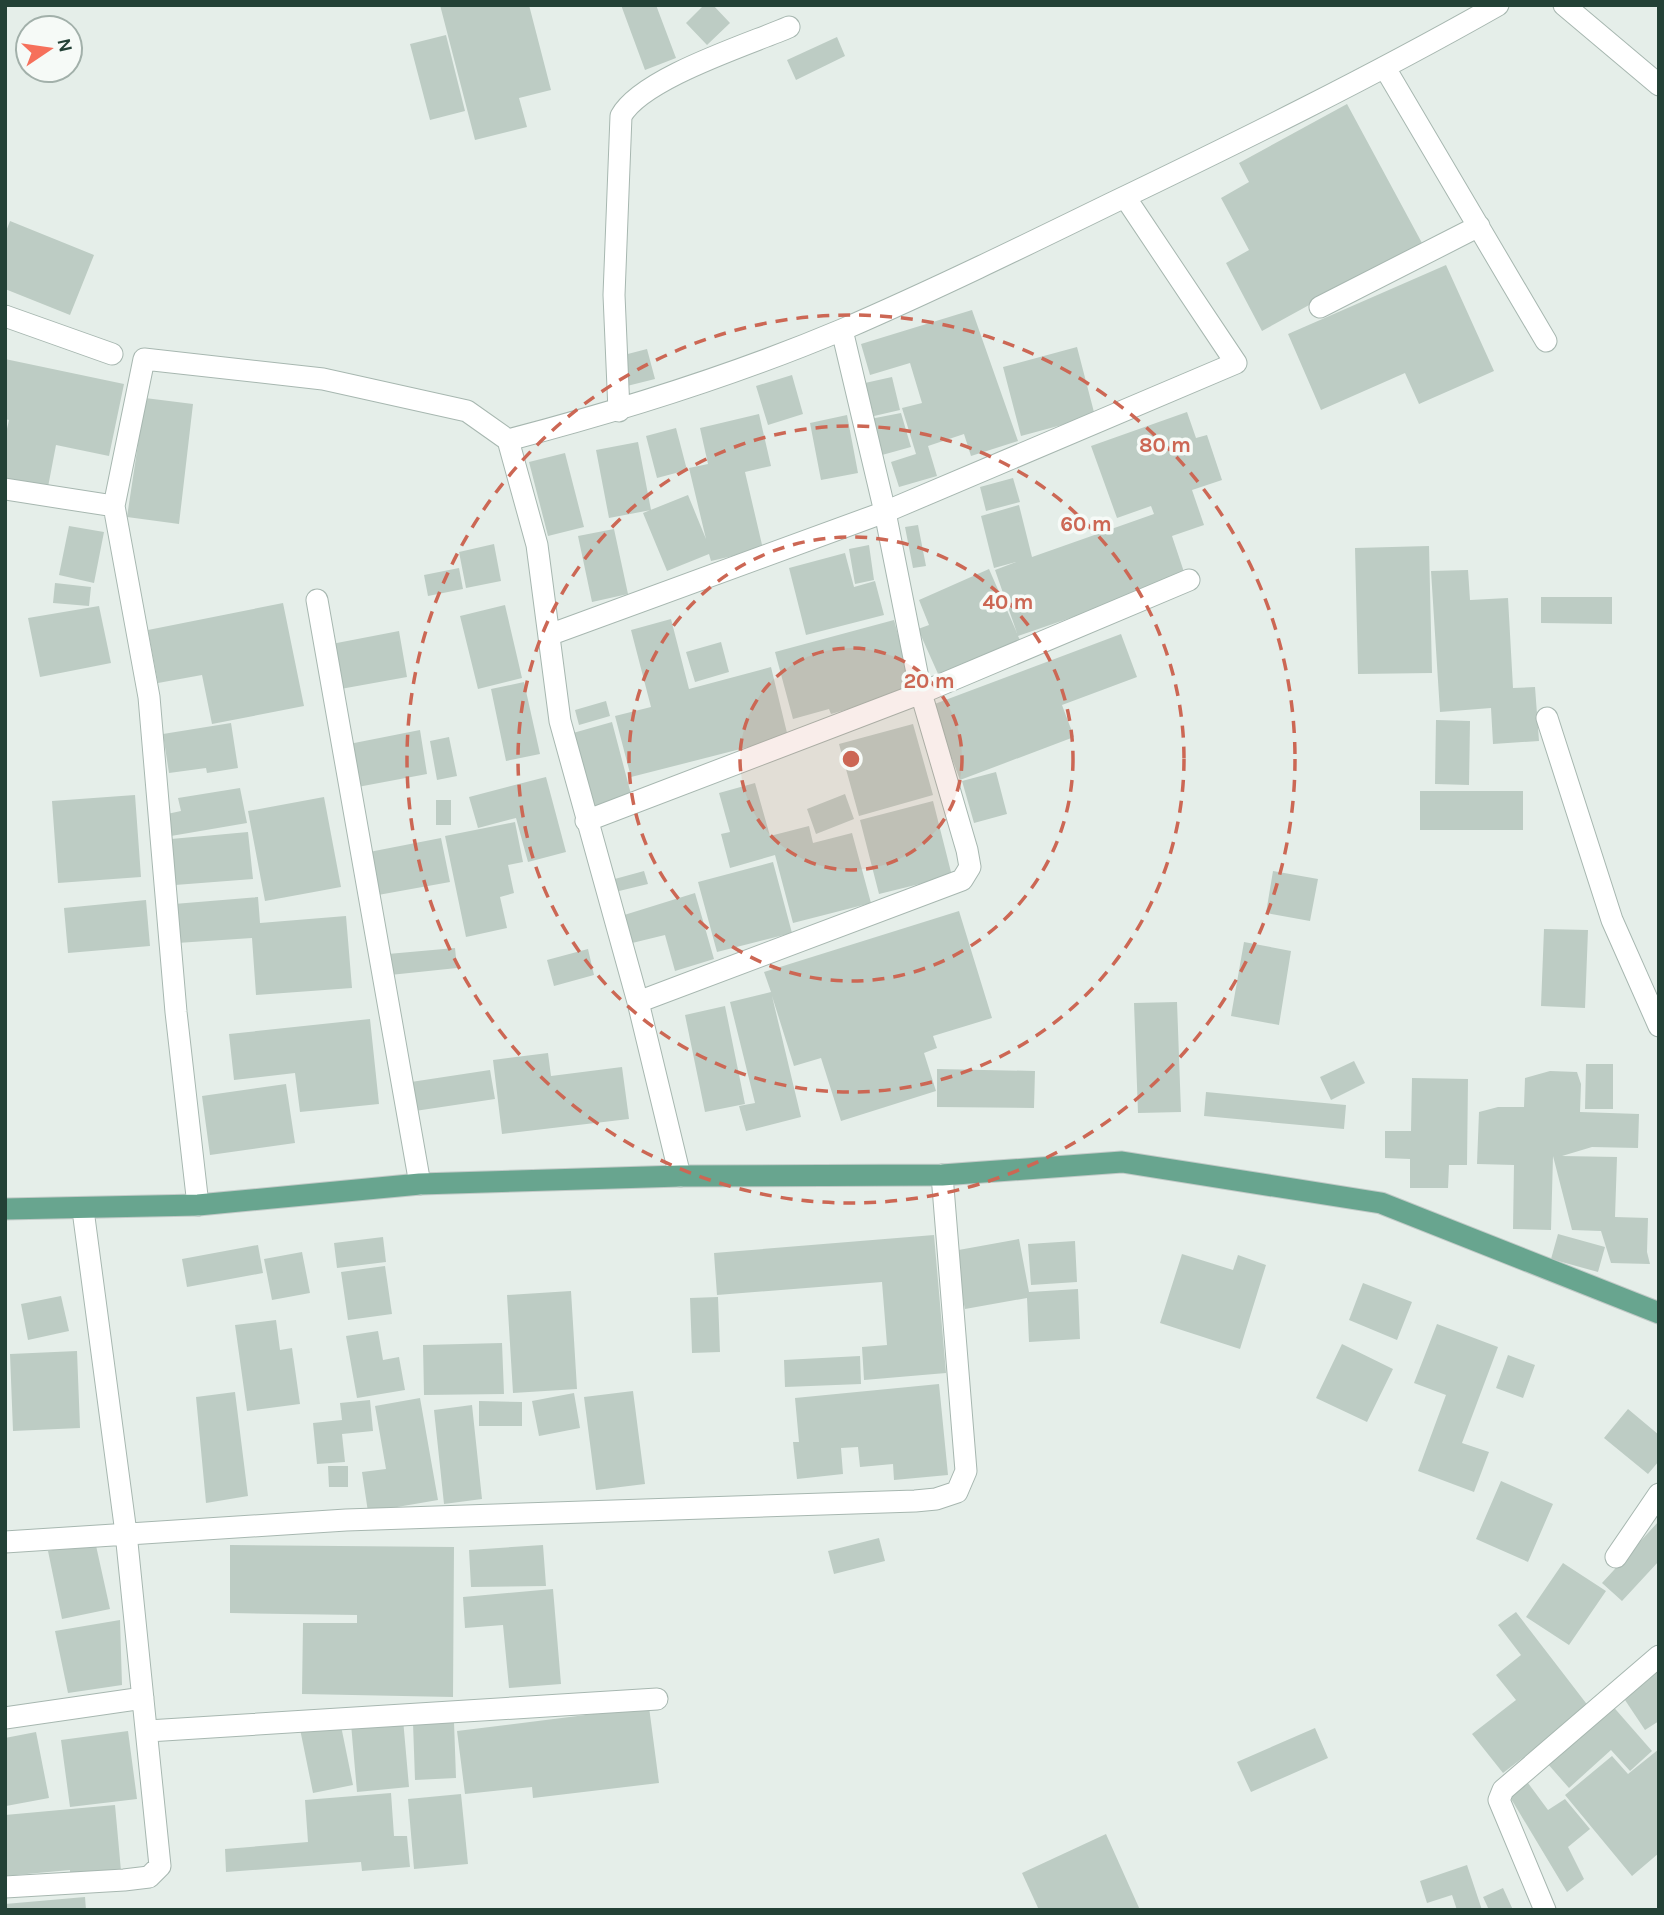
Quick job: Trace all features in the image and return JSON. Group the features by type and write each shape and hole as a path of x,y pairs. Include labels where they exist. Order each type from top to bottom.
{"main road":[{"path":"5,1209 83,1210 198,1205 420,1184 680,1176 942,1175 1122,1162 1381,1203 1659,1313"}],"street":[{"path":"509,440 619,411 842,330 1125,197 1385,68 1498,5"},
{"path":"1564,5 1659,85"},
{"path":"619,411 614,295 621,116 628,103 651,86 789,27"},
{"path":"1385,68 1546,341"},
{"path":"549,635 885,513 1236,363 1125,197"},
{"path":"1320,307 1479,226"},
{"path":"5,316 112,354"},
{"path":"638,1002 962,880 970,867 921,693 885,513 842,330"},
{"path":"198,1205 176,1012 149,697 114,506 144,359 323,379 467,411 509,440 537,545 560,721 638,1002 680,1176"},
{"path":"5,489 114,506"},
{"path":"586,821 921,693 1189,580"},
{"path":"317,600 420,1184"},
{"path":"1547,718 1612,920 1659,1026"},
{"path":"5,1542 346,1520 915,1501 957,1492 966,1471 942,1175"},
{"path":"5,1888 149,1877 160,1866 127,1533 83,1210"},
{"path":"1616,1557 1659,1494"},
{"path":"1545,1910 1499,1800 1503,1790 1659,1656"},
{"path":"5,1718 143,1698"},
{"path":"148,1731 657,1699"}],"building":[{"path":"440,5 529,5 551,90 519,98 527,127 475,140"},
{"path":"621,5 656,5 676,58 645,70"},
{"path":"704,5 713,5 730,23 707,45 686,23"},
{"path":"446,35 465,111 430,120 410,44"},
{"path":"837,37 845,56 796,80 787,60"},
{"path":"1347,104 1422,243 1262,331 1226,263 1249,250 1221,198 1249,182 1239,163"},
{"path":"10,221 94,255 70,315 5,289 5,234"},
{"path":"1446,265 1494,371 1419,404 1405,373 1321,410 1288,334"},
{"path":"972,310 1018,441 971,456 964,434 928,446 937,476 899,487 891,462 916,454 902,408 922,403 910,363 870,375 861,344"},
{"path":"1077,347 1095,416 1021,436 1003,367"},
{"path":"647,349 655,379 627,386 620,356"},
{"path":"5,359 124,384 109,456 56,445 48,487 5,479 5,438 9,420 5,419"},
{"path":"792,375 803,414 768,425 756,386"},
{"path":"892,377 900,410 874,416 865,383"},
{"path":"145,398 193,404 179,524 127,517"},
{"path":"1187,412 1196,438 1207,435 1222,480 1192,490 1204,525 1172,536 1186,578 1018,636 1020,640 939,676 918,629 929,625 919,600 989,569 1017,633 995,570 1016,562 994,568 981,516 1019,505 1032,557 1154,514 1151,506 1117,518 1091,446"},
{"path":"901,413 911,447 882,455 870,419"},
{"path":"759,414 771,466 745,472 763,549 711,561 709,554 667,571 643,513 688,495 706,539 689,468 708,464 700,428"},
{"path":"847,415 858,473 821,480 810,423"},
{"path":"676,428 687,470 657,478 646,436"},
{"path":"638,442 651,510 609,518 596,450"},
{"path":"565,453 584,527 548,536 529,462"},
{"path":"1013,478 1020,502 986,511 980,487"},
{"path":"918,525 926,566 913,568 905,527"},
{"path":"69,526 104,532 94,583 59,575"},
{"path":"614,529 628,594 592,602 578,536"},
{"path":"494,544 501,581 466,588 459,552"},
{"path":"869,545 874,580 855,584 849,549"},
{"path":"1429,546 1432,673 1358,674 1355,548"},
{"path":"845,553 854,587 875,581 884,615 806,635 789,568"},
{"path":"459,568 463,589 428,596 424,575"},
{"path":"1468,570 1470,600 1508,598 1513,688 1535,687 1539,741 1493,744 1491,708 1440,712 1431,571"},
{"path":"55,583 91,587 89,606 53,603"},
{"path":"1541,597 1612,597 1612,624 1541,623"},
{"path":"283,603 304,706 212,724 202,675 158,683 148,630"},
{"path":"505,605 522,678 478,689 460,616"},
{"path":"99,606 111,663 40,677 28,618"},
{"path":"671,619 689,689 771,667 788,737 631,777 615,716 651,707 631,630"},
{"path":"894,620 913,691 831,714 829,709 793,719 775,652"},
{"path":"399,631 407,677 324,692 316,647"},
{"path":"1121,634 1137,677 1062,705 1074,737 960,780 932,705"},
{"path":"721,642 729,672 695,682 686,652"},
{"path":"524,682 540,754 506,761 491,689"},
{"path":"606,701 610,716 579,725 575,710"},
{"path":"1436,720 1470,721 1469,785 1435,784"},
{"path":"612,722 632,798 586,810 566,735"},
{"path":"231,723 238,768 207,773 206,768 169,773 163,734"},
{"path":"913,724 933,795 859,816 839,744"},
{"path":"420,730 427,774 347,789 339,746"},
{"path":"449,737 457,776 437,780 430,741"},
{"path":"996,772 1007,814 974,823 962,781"},
{"path":"546,777 566,852 528,862 516,818 478,828 469,797"},
{"path":"755,783 770,836 809,826 813,843 852,833 871,903 793,923 775,855 730,868 721,834 730,832 719,793"},
{"path":"240,788 247,823 171,836 167,814 181,811 178,798"},
{"path":"1420,791 1523,791 1523,830 1420,830"},
{"path":"845,794 854,819 816,834 807,809"},
{"path":"135,795 141,877 58,883 52,801"},
{"path":"324,797 341,887 265,901 248,811"},
{"path":"436,800 451,800 451,825 436,825"},
{"path":"933,801 952,876 879,894 860,820"},
{"path":"515,822 523,862 508,865 514,893 500,897 507,928 466,937 445,836"},
{"path":"248,832 253,879 175,885 171,839"},
{"path":"441,838 450,882 367,897 359,854"},
{"path":"773,862 792,933 717,952 698,882"},
{"path":"644,871 648,884 615,892 611,880"},
{"path":"1273,871 1318,879 1310,921 1266,913"},
{"path":"695,893 714,959 675,971 665,935 628,944 621,916"},
{"path":"258,897 260,923 346,916 352,988 256,995 252,938 177,943 174,904"},
{"path":"146,900 150,946 68,953 64,908"},
{"path":"959,911 992,1018 933,1036 937,1048 924,1053 936,1091 841,1121 821,1058 794,1066 772,996 801,1117 746,1131 739,1106 755,1103 730,1002 771,992 764,972"},
{"path":"1544,929 1588,930 1585,1008 1541,1006"},
{"path":"1244,942 1291,951 1279,1025 1231,1016"},
{"path":"455,948 457,968 390,975 388,954"},
{"path":"588,949 594,975 554,986 547,960"},
{"path":"1177,1002 1181,1112 1138,1113 1134,1003"},
{"path":"725,1006 745,1104 705,1112 685,1015"},
{"path":"370,1019 379,1104 300,1112 295,1073 234,1080 229,1034"},
{"path":"548,1053 551,1076 622,1067 629,1119 502,1134 493,1060"},
{"path":"1354,1061 1365,1083 1331,1100 1320,1077"},
{"path":"1586,1064 1613,1064 1613,1109 1585,1109"},
{"path":"937,1069 1035,1071 1034,1108 937,1107"},
{"path":"490,1070 495,1099 415,1111 411,1082"},
{"path":"1550,1071 1577,1072 1581,1084 1580,1112 1639,1114 1638,1148 1592,1147 1562,1156 1617,1157 1615,1217 1648,1218 1647,1252 1650,1264 1611,1263 1601,1231 1572,1230 1553,1156 1551,1230 1513,1229 1514,1165 1477,1164 1479,1112 1498,1107 1524,1107 1525,1078"},
{"path":"1412,1078 1468,1079 1467,1165 1449,1165 1448,1188 1410,1188 1410,1159 1385,1158 1385,1131 1411,1131"},
{"path":"286,1084 295,1143 210,1155 202,1096"},
{"path":"1206,1092 1346,1105 1344,1129 1204,1116"},
{"path":"1558,1234 1605,1247 1598,1272 1551,1259"},
{"path":"934,1235 946,1373 864,1380 862,1347 887,1345 882,1282 717,1295 714,1253"},
{"path":"383,1237 386,1262 337,1268 334,1243"},
{"path":"1019,1239 1029,1292 1078,1289 1080,1339 1029,1342 1027,1298 965,1309 953,1251"},
{"path":"1075,1241 1077,1282 1031,1285 1028,1244"},
{"path":"258,1245 263,1273 187,1287 182,1259"},
{"path":"302,1252 310,1293 272,1300 264,1259"},
{"path":"1182,1254 1233,1270 1238,1255 1266,1265 1240,1349 1160,1323"},
{"path":"385,1266 392,1314 348,1320 341,1272"},
{"path":"1363,1283 1412,1302 1397,1340 1349,1320"},
{"path":"571,1291 577,1389 513,1393 507,1295"},
{"path":"61,1296 69,1331 28,1340 21,1304"},
{"path":"718,1297 720,1352 692,1353 690,1298"},
{"path":"276,1320 280,1350 292,1348 300,1404 247,1411 235,1325"},
{"path":"1437,1324 1498,1347 1462,1443 1489,1452 1474,1492 1418,1471 1446,1395 1414,1383"},
{"path":"378,1331 383,1360 399,1357 405,1390 357,1398 346,1336"},
{"path":"502,1343 504,1394 424,1395 423,1345"},
{"path":"1342,1344 1393,1369 1367,1422 1316,1398"},
{"path":"77,1351 80,1428 13,1431 10,1354"},
{"path":"1508,1355 1535,1365 1523,1398 1496,1388"},
{"path":"860,1356 861,1384 785,1387 784,1360"},
{"path":"939,1384 948,1475 894,1480 893,1464 860,1467 858,1447 841,1448 843,1474 797,1479 793,1442 799,1442 795,1398"},
{"path":"633,1391 645,1484 596,1490 584,1397"},
{"path":"235,1392 248,1496 206,1503 196,1397"},
{"path":"574,1393 580,1428 539,1436 532,1401"},
{"path":"420,1398 438,1500 368,1512 362,1472 386,1469 375,1406"},
{"path":"370,1400 373,1431 342,1434 345,1462 317,1464 313,1423 342,1420 340,1403"},
{"path":"479,1401 522,1402 522,1426 479,1426"},
{"path":"472,1405 482,1499 444,1504 434,1410"},
{"path":"1628,1409 1659,1435 1659,1461 1648,1474 1604,1438"},
{"path":"328,1466 348,1466 348,1487 329,1487"},
{"path":"1501,1481 1553,1504 1528,1562 1476,1539"},
{"path":"1659,1521 1659,1561 1622,1601 1602,1583"},
{"path":"879,1538 885,1561 834,1574 828,1551"},
{"path":"95,1541 110,1609 62,1619 48,1551"},
{"path":"230,1545 454,1547 453,1697 302,1694 303,1623 357,1623 357,1615 230,1613"},
{"path":"543,1545 546,1586 471,1587 469,1550"},
{"path":"1563,1563 1606,1591 1569,1645 1526,1617"},
{"path":"553,1589 561,1684 509,1688 503,1625 465,1628 463,1597"},
{"path":"1516,1612 1589,1707 1503,1773 1472,1734 1516,1700 1496,1675 1521,1655 1498,1625"},
{"path":"120,1620 122,1685 68,1693 55,1631"},
{"path":"1659,1669 1659,1721 1645,1730 1621,1694"},
{"path":"1610,1703 1652,1751 1630,1771 1611,1750 1569,1788 1547,1763"},
{"path":"649,1707 659,1783 533,1798 532,1787 465,1794 457,1731"},
{"path":"403,1719 409,1787 357,1792 351,1724"},
{"path":"340,1721 353,1785 313,1793 300,1729"},
{"path":"454,1722 456,1778 415,1780 413,1723"},
{"path":"1315,1728 1328,1758 1251,1792 1237,1762"},
{"path":"128,1731 137,1799 70,1807 61,1740"},
{"path":"36,1732 49,1798 6,1806 5,1738"},
{"path":"1659,1749 1659,1853 1632,1876 1565,1795 1612,1756 1628,1774"},
{"path":"1528,1783 1548,1810 1565,1799 1590,1829 1568,1847 1584,1879 1567,1892 1510,1797"},
{"path":"391,1793 394,1836 407,1836 410,1867 362,1871 361,1862 226,1872 225,1849 308,1842 305,1800"},
{"path":"461,1794 468,1864 414,1869 408,1799"},
{"path":"115,1805 121,1871 70,1875 70,1870 5,1876 5,1815"},
{"path":"1106,1834 1140,1910 1039,1910 1022,1873"},
{"path":"1467,1865 1482,1910 1457,1910 1452,1895 1427,1903 1420,1881"},
{"path":"1503,1888 1513,1910 1489,1910 1483,1897"},
{"path":"85,1897 86,1910 5,1910 5,1904"}]}
